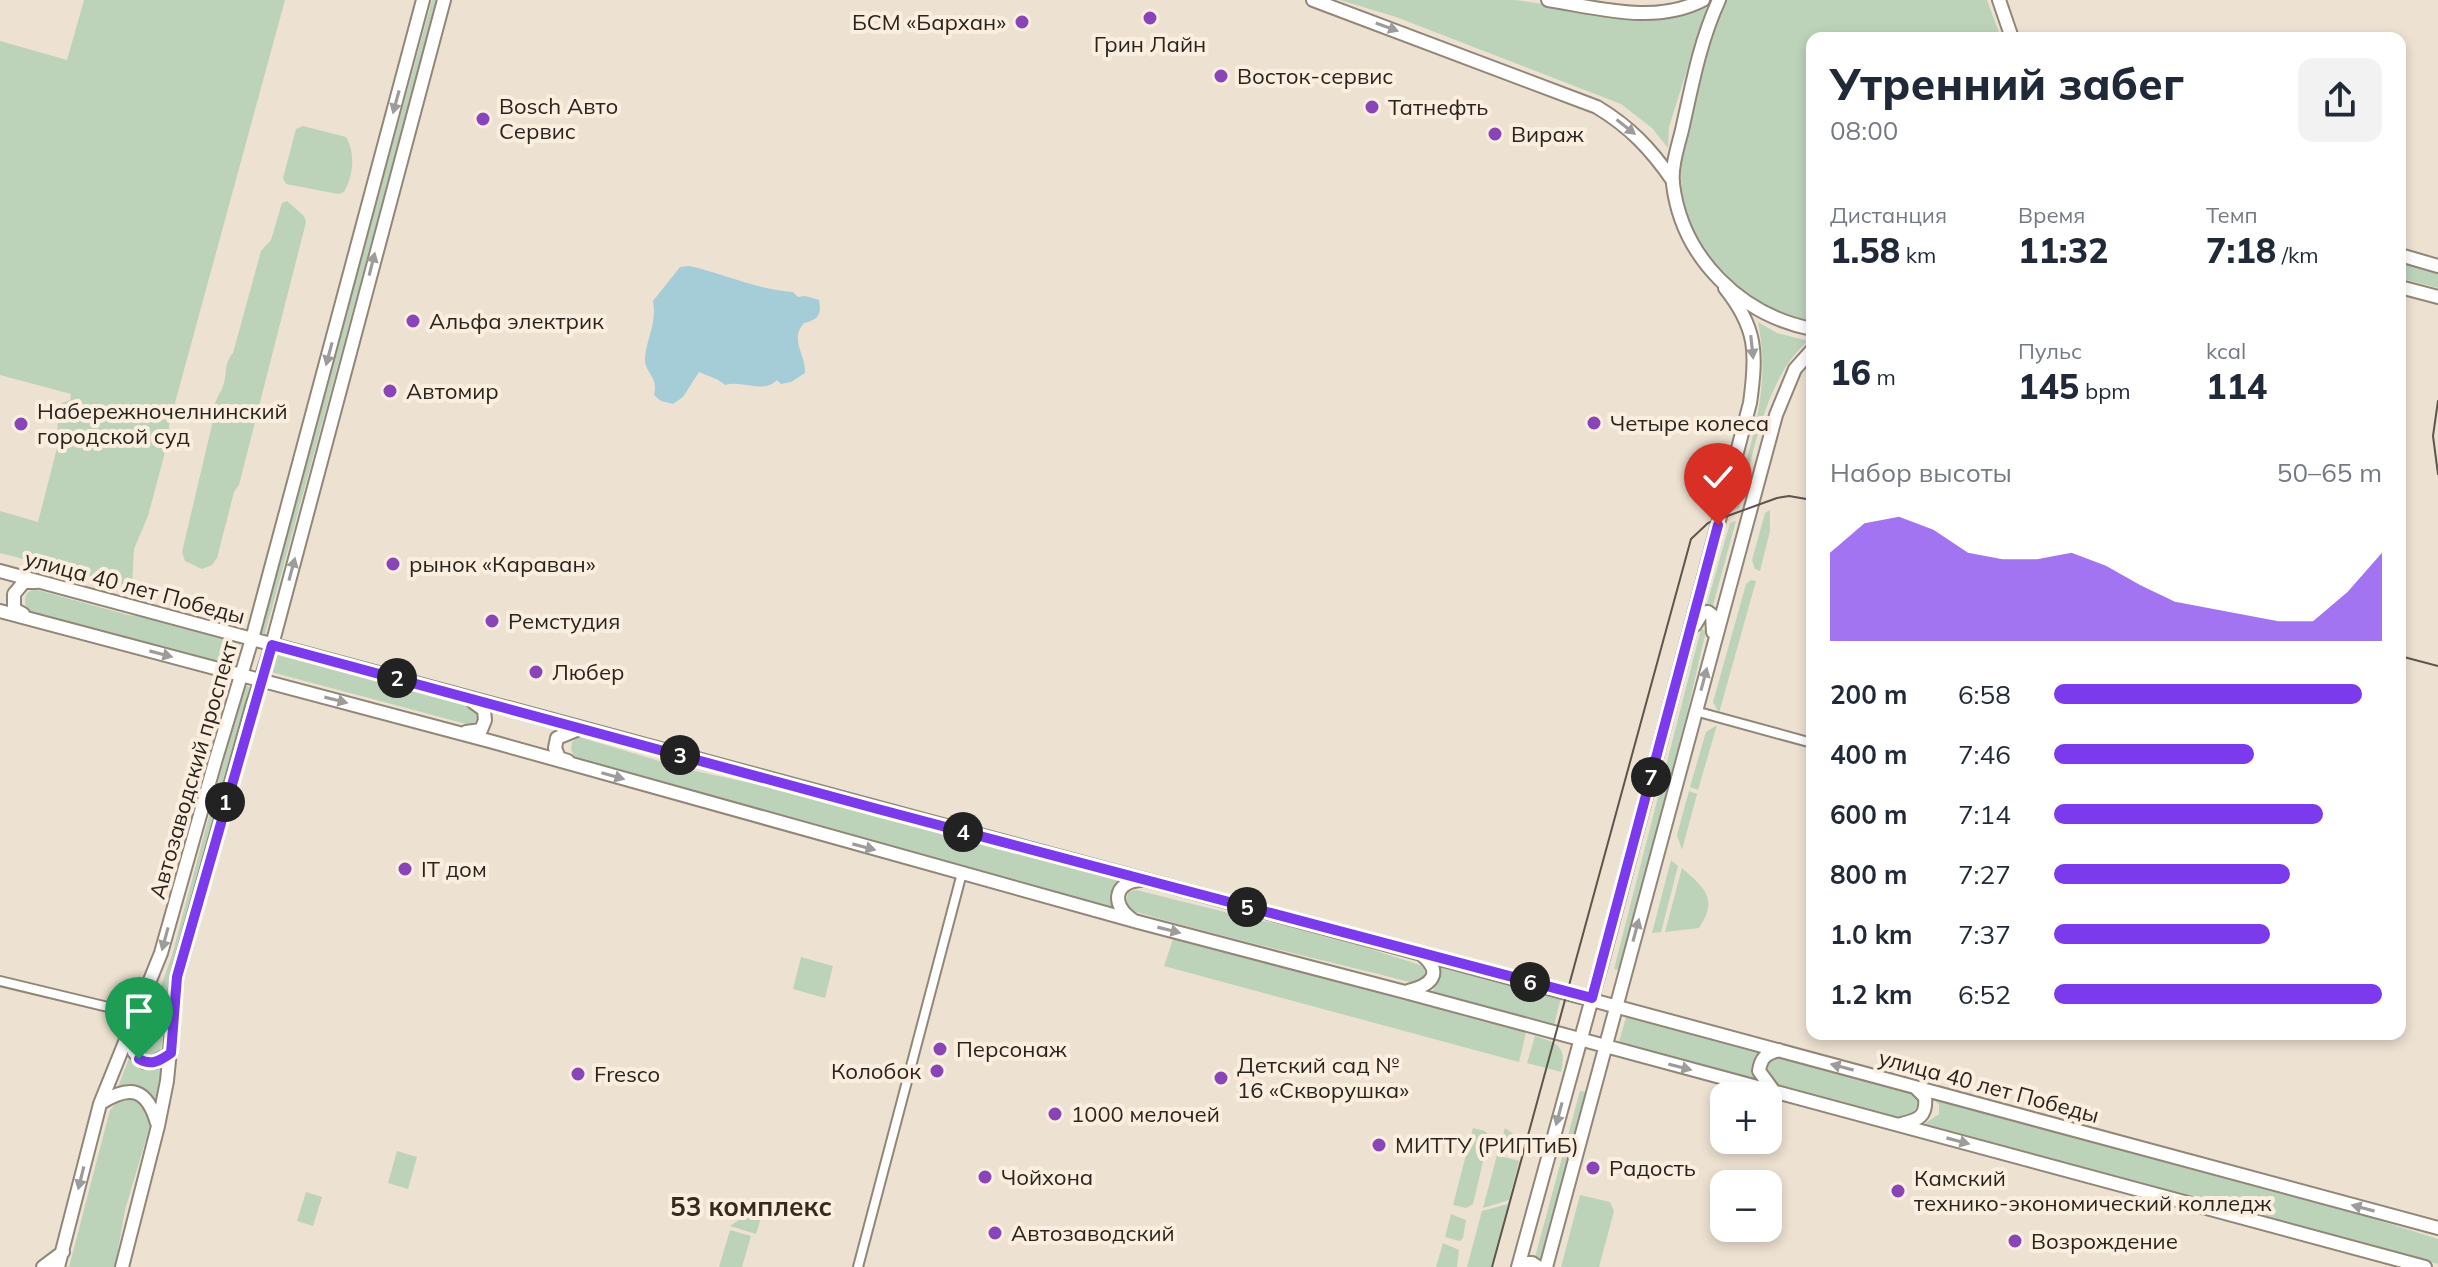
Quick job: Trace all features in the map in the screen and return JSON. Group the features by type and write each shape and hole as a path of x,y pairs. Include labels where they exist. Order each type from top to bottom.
{"street":[{"name":"Автозаводский проспект","path":"58,1267 100,1104 161,953 252,639 423,0"},
{"name":"Автозаводский проспект","path":"122,1267 158,1126 171,1053 177,977 272,645 444,0"},
{"path":"1313,0 1597,107 1640,138 1673,181"},
{"path":"1548,0 1646,13 1669,12 1703,0"},
{"path":"1518,1267 1689,635 1753,384 1750,327 1744,312 1695,248 1679,210 1673,181 1691,89 1707,27 1719,0"},
{"path":"1999,0 2010,32"},
{"path":"406,67 415,61 423,72"},
{"path":"2406,257 2438,266"},
{"path":"1718,279 1752,307 1784,324 1806,328"},
{"path":"2406,289 2438,297"},
{"path":"1546,1267 1776,415 1795,369 1806,357"},
{"name":"улица 40 лет Победы","path":"0,571 2438,1228"},
{"path":"34,620 14,609 14,594 24,582 44,583"},
{"path":"0,611 454,732 1138,922 1742,1082"},
{"path":"1689,635 1702,613 1708,612 1712,615 1714,643"},
{"path":"454,732 481,730 485,720 484,710 465,697"},
{"path":"1695,711 1806,741"},
{"path":"581,767 559,758 555,748 557,738 582,728"},
{"path":"858,1267 962,873"},
{"path":"1138,922 1125,914 1119,905 1119,894 1129,881 1145,880"},
{"path":"1405,992 1423,987 1431,981 1434,972 1430,961 1421,953"},
{"path":"0,981 137,1014"},
{"path":"128,1034 134,1052 144,1062 155,1062 171,1053"},
{"path":"1767,1082 1759,1071 1760,1063 1768,1053 1779,1050"},
{"path":"1898,1124 1917,1120 1926,1109 1925,1097 1920,1090 1905,1084"},
{"path":"100,1104 115,1094 129,1091 142,1095 151,1104 158,1126"},
{"path":"1782,1092 2425,1267"},
{"path":"43,1267 63,1252"},
{"path":"1524,1267 1532,1263 1538,1267"}],"green space":[{"path":"84,0 285,0 169,425 169,437 148,516 134,549 132,587 0,553 0,511 38,522 57,448 58,410 62,403 70,400 71,394 0,375 0,41 67,60"},
{"path":"432,0 437,0 265,634 260,632"},
{"path":"1340,0 1513,0 1636,20 1660,20 1707,6 1669,127 1668,148 1652,128 1621,104 1396,17"},
{"path":"1725,0 1987,0 1999,32 1806,32 1806,321 1761,305 1739,290 1703,249 1683,199 1681,161 1685,138 1716,19"},
{"path":"303,126 346,137 352,165 344,192 338,194 286,184 283,178 296,129"},
{"path":"287,201 304,216 306,222 239,485 234,492 217,558 212,565 202,569 185,561 182,552 213,411 224,384 261,251 271,240 282,203"},
{"path":"2406,265 2438,273 2438,288 2406,280"},
{"path":"1758,322 1777,333 1806,340 1781,375 1771,396 1739,508 1732,511 1757,418 1762,347"},
{"path":"1770,510 1770,531 1760,571 1755,569 1752,560 1765,513"},
{"path":"1736,521 1712,609 1706,607 1730,523"},
{"path":"1756,581 1719,713 1713,702 1746,584"},
{"path":"34,589 128,615 164,620 241,640 234,667 34,614 25,602 27,593"},
{"path":"1701,629 1706,631 1687,713 1620,970 1614,969"},
{"path":"277,650 468,702 480,713 470,725 271,672"},
{"path":"244,685 250,687 171,984 161,1048 156,1056 145,1057 140,1046 172,955"},
{"path":"1717,725 1698,790 1690,787 1706,732"},
{"path":"579,737 686,769 805,795 1118,879 1112,900 1113,910 575,758 572,742"},
{"path":"1689,791 1697,794 1682,850 1677,835"},
{"path":"1671,860 1678,866 1661,932 1652,933"},
{"path":"1682,868 1706,894 1708,909 1699,928 1665,932"},
{"path":"1136,890 1324,934 1420,965 1426,977 1417,984 1133,911 1126,903 1128,892"},
{"path":"1174,936 1410,997 1456,1014 1526,1033 1519,1062 1164,966"},
{"path":"801,957 833,966 825,998 793,989"},
{"path":"1438,964 1561,997 1554,1026 1432,993 1440,974"},
{"path":"1627,1014 1762,1051 1753,1066 1755,1080 1618,1045"},
{"path":"1535,1036 1559,1047 1563,1056 1561,1072 1527,1063"},
{"path":"130,1056 145,1067 163,1065 157,1101 144,1091 117,1089"},
{"path":"1774,1058 1786,1058 1915,1093 1918,1099 1916,1107 1911,1114 1900,1118 1782,1088 1782,1082 1773,1082 1765,1072 1766,1063"},
{"path":"1580,1091 1586,1092 1541,1258 1535,1257"},
{"path":"1931,1096 2343,1209 2438,1239 2438,1264 1923,1125 1939,1114 1939,1105"},
{"path":"136,1098 144,1103 151,1122 125,1210 115,1267 69,1267 110,1110 117,1102"},
{"path":"1473,1128 1485,1131 1489,1136 1473,1204 1466,1208 1453,1205"},
{"path":"1505,1128 1518,1137 1514,1153 1499,1149"},
{"path":"397,1151 417,1157 408,1189 388,1183"},
{"path":"1497,1155 1519,1161 1509,1200 1483,1208"},
{"path":"306,1192 322,1197 313,1226 297,1221"},
{"path":"1580,1195 1610,1202 1614,1211 1599,1267 1561,1267"},
{"path":"1508,1204 1491,1267 1467,1267 1482,1211"},
{"path":"759,1206 763,1211 756,1234 730,1226"},
{"path":"1451,1214 1466,1220 1460,1241 1445,1237"},
{"path":"730,1230 751,1236 742,1267 719,1267"},
{"path":"1443,1243 1459,1250 1457,1267 1436,1267"}],"water":[{"path":"689,266 766,288 793,292 798,297 819,300 818,316 804,323 798,335 805,373 791,382 781,384 777,380 759,386 725,385 699,372 683,397 673,404 661,401 654,395 655,383 645,363 653,324 653,301 680,267"}],"tram line":[{"path":"2438,401 2433,436 2438,474"},
{"path":"1492,1267 1691,539 1708,523 1777,498 1806,499"},
{"path":"2406,658 2438,666"}],"place":[{"name":"Грин Лайн","path":"1150,18"},
{"name":"БСМ «Бархан»","path":"1022,22"},
{"name":"Восток-сервис","path":"1221,76"},
{"name":"Татнефть","path":"1372,107"},
{"name":"Bosch Авто Сервис","path":"483,119"},
{"name":"Вираж","path":"1495,134"},
{"name":"Альфа электрик","path":"413,321"},
{"name":"Автомир","path":"390,391"},
{"name":"Четыре колеса","path":"1594,423"},
{"name":"Набережночелнинский городской суд","path":"21,424"},
{"name":"рынок «Караван»","path":"393,564"},
{"name":"Ремстудия","path":"492,621"},
{"name":"Любер","path":"536,672"},
{"name":"IT дом","path":"405,869"},
{"name":"Персонаж","path":"940,1049"},
{"name":"Колобок","path":"937,1071"},
{"name":"Fresco","path":"578,1074"},
{"name":"Детский сад № 16 «Скворушка»","path":"1221,1078"},
{"name":"1000 мелочей","path":"1055,1114"},
{"name":"МИТТУ (РИПТиБ)","path":"1379,1145"},
{"name":"Радость","path":"1593,1168"},
{"name":"Чойхона","path":"985,1177"},
{"name":"Камский технико-экономический колледж","path":"1898,1191"},
{"name":"Автозаводский","path":"995,1233"},
{"name":"Возрождение","path":"2015,1241"}],"district":[{"name":"53 комплекс","path":"751,1207"}],"route":[{"path":"139,1059 155,1062 171,1053 177,977 272,645 1592,998 1718,525"}]}
